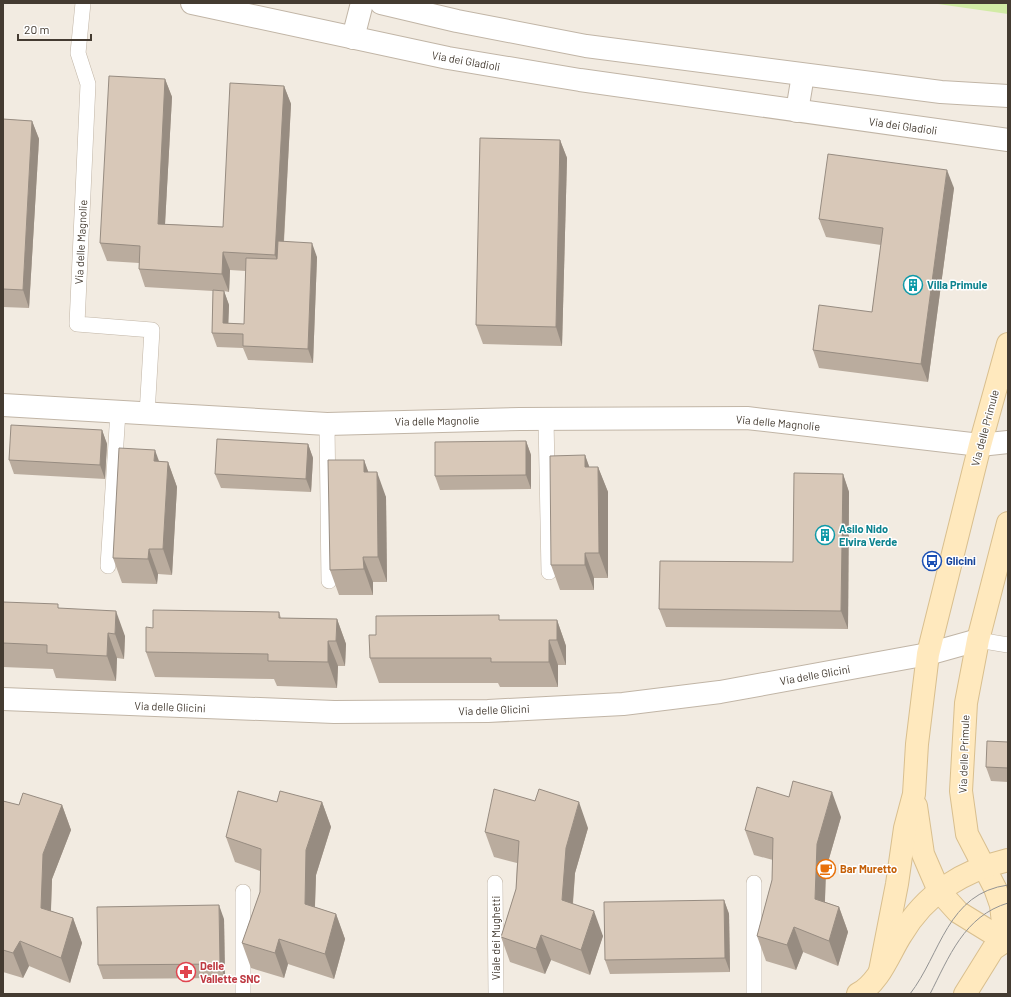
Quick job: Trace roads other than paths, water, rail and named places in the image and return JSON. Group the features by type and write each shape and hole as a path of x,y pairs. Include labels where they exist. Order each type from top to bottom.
{"street":[{"name":"Via dei Gladioli","path":"192,3 448,58 580,80 1008,140"},
{"path":"354,38 362,3"},
{"path":"381,3 457,21 586,46 940,92 1008,96"},
{"path":"580,80 586,46"},
{"path":"797,111 803,75"},
{"name":"Via delle Primule","path":"880,971 898,884 905,828 914,794 917,744 928,654 980,445 1008,344"},
{"name":"Via delle Magnolie","path":"3,405 328,424 546,419 747,418 980,445 1008,442"},
{"name":"Via delle Primule","path":"1007,940 1001,905 995,888 967,834 961,791 966,703 978,640 1008,523"},
{"name":"Via delle Glicini","path":"3,700 334,712 488,711 562,708 623,704 720,692 928,654 978,640"},
{"name":"Via delle Primule","path":"914,794 923,854 939,891 958,912 1007,940"},
{"path":"858,994 864,991 880,971 901,934 916,913 939,891 958,877 983,866 1008,860"},
{"path":"965,994 993,949 1007,940"}],"lane":[{"name":"Via delle Magnolie","path":"83,3 78,53 88,84 77,324 152,330 147,414"},
{"path":"108,566 118,412"},
{"path":"546,419 549,572"},
{"path":"328,424 330,581"},
{"path":"978,640 1008,645"},
{"name":"Viale dei Mughetti","path":"495,883 496,994"},
{"path":"754,884 754,994"},
{"path":"243,892 243,994"}],"tram line":[{"path":"910,994 921,978 958,912 971,900 988,890 1008,885"},
{"path":"930,994 951,952 969,928 993,909 1008,903"}],"place":[{"name":"Villa Primule","path":"913,285"},
{"name":"Asilo Nido Elvira Verde","path":"825,535"},
{"name":"Glicini","path":"932,561"},
{"name":"Bar Muretto","path":"826,869"},
{"name":"Delle Vallette SNC","path":"186,972"}]}
